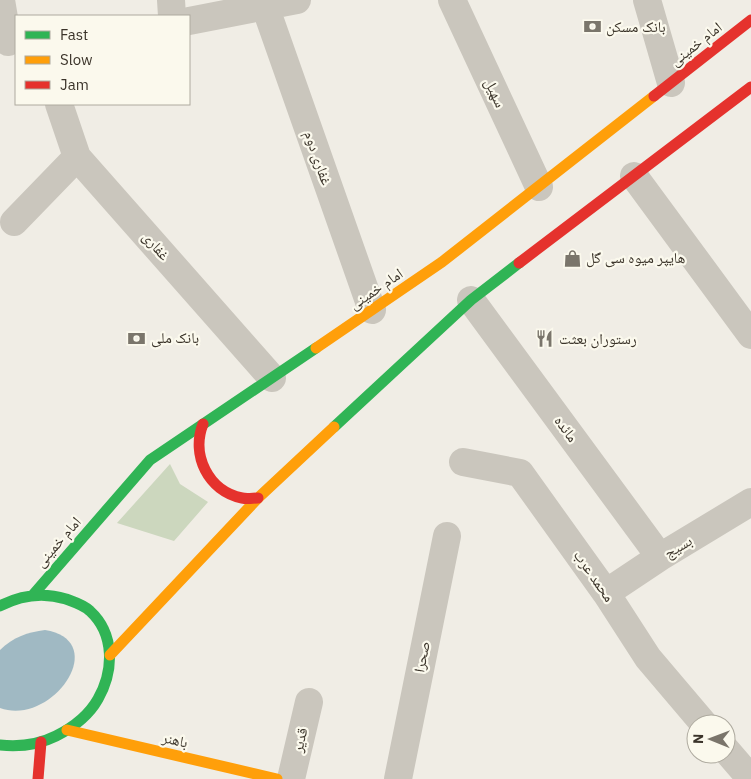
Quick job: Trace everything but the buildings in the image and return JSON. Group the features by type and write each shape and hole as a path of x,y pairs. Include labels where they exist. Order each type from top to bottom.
{"main road":[{"name":"امام خمینی","path":"32,596 150,460 442,262 751,20"},
{"path":"110,655 258,498 471,300 751,87"},
{"path":"203,424 199,440 199,456 214,484 227,493 242,498 258,498"},
{"path":"0,745 26,746 41,742 67,730 79,721 98,698 105,685 109,671 110,655 108,639 101,624 90,611 76,602 46,595 1,602"},
{"name":"باهنر","path":"67,730 229,774 277,779"},
{"path":"38,779 41,742"}],"street":[{"path":"1,0 8,42"},
{"path":"171,0 172,15"},
{"path":"190,21 297,0"},
{"name":"سهیل","path":"452,0 539,187"},
{"path":"648,0 671,83"},
{"name":"غفاری دوم","path":"265,6 372,310"},
{"name":"غفاری","path":"59,105 77,157 272,378"},
{"path":"14,222 77,157"},
{"path":"634,176 751,335"},
{"name":"مائده","path":"471,300 660,557"},
{"name":"محمد عرب","path":"463,462 520,473 606,593 648,658 696,714"},
{"name":"بسیج","path":"606,593 660,557 751,502"},
{"name":"صحرا","path":"398,779 447,536"},
{"name":"قدیر","path":"291,779 309,702"},
{"path":"736,762 751,779"}],"green space":[{"path":"170,464 180,484 208,502 174,541 117,523"}],"water":[{"path":"45,630 64,637 74,650 74,665 67,680 55,695 38,705 20,711 0,708 0,650 21,636"}],"traffic: fast":[{"path":"334,427 471,300 519,263"},
{"path":"32,596 150,460 316,348"},
{"path":"0,606 16,599 41,595 66,599 79,604 88,609 98,620 108,642 109,653 107,677 103,688 94,705 80,720 62,733 49,739 14,746 0,745"}],"traffic: slow":[{"path":"316,348 442,262 654,96"},
{"path":"110,655 258,498 334,427"},
{"path":"67,730 277,779"}],"traffic: jam":[{"path":"654,96 751,20"},
{"path":"519,263 751,87"},
{"path":"203,424 199,448 205,470 212,480 230,494 244,498 258,498"},
{"path":"38,779 41,742"}],"place":[{"name":"بانک مسکن","path":"592,27"},
{"name":"هایپر میوه سی گل","path":"572,258"},
{"name":"بانک ملی","path":"137,338"},
{"name":"رستوران بعثت","path":"545,339"}]}
